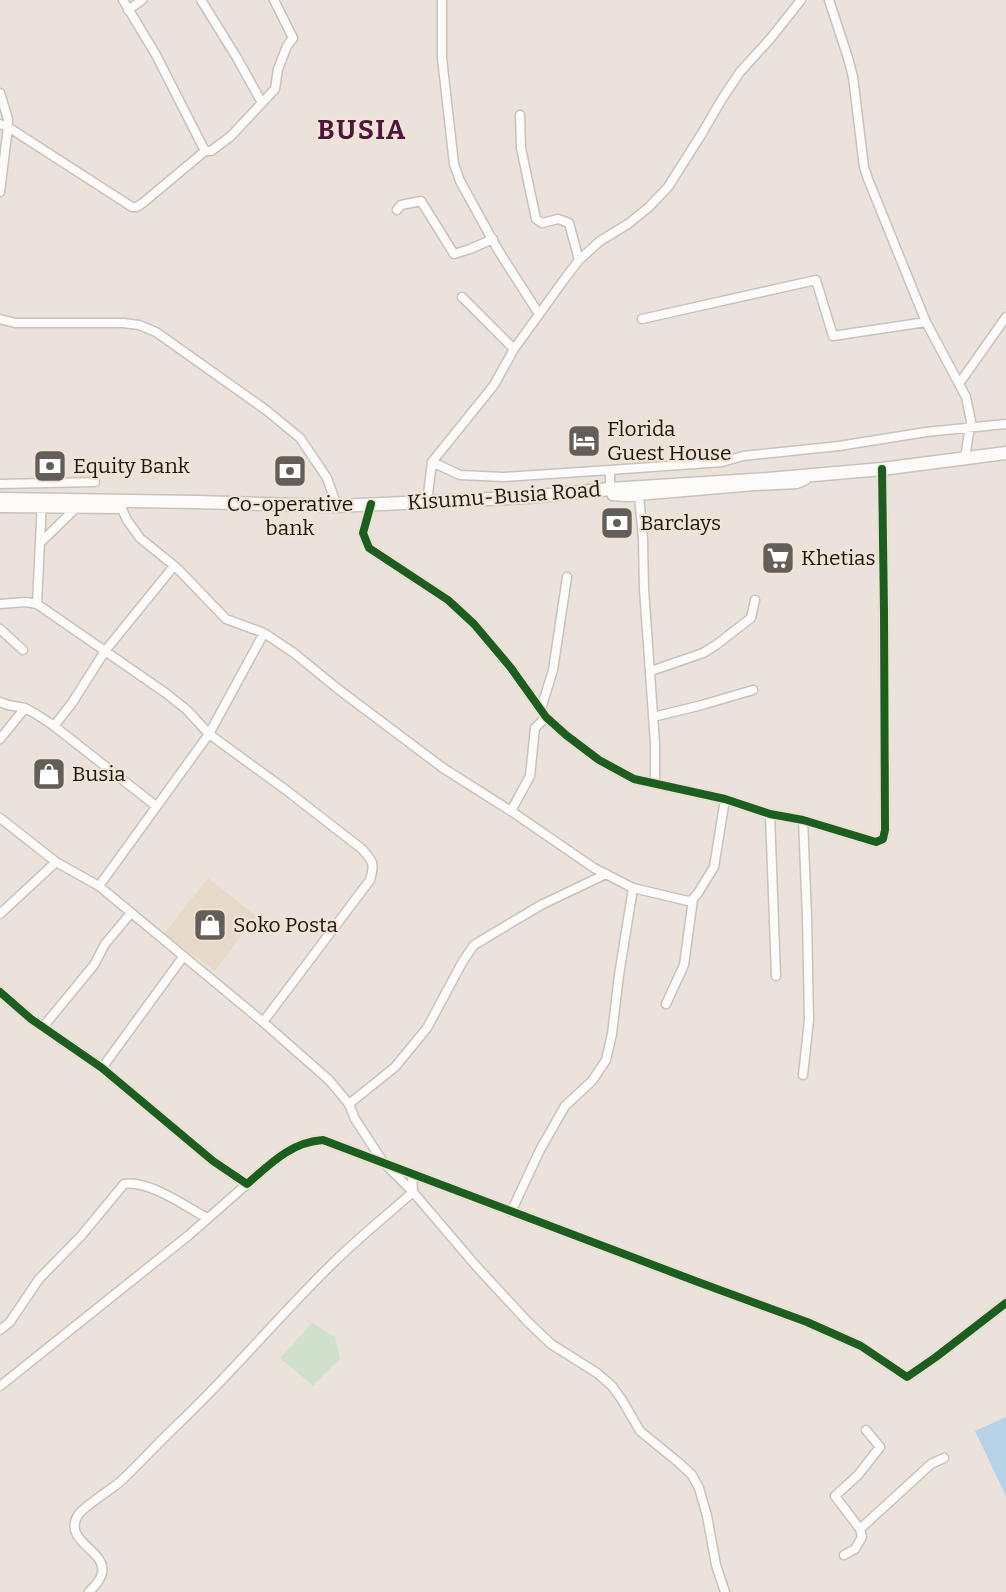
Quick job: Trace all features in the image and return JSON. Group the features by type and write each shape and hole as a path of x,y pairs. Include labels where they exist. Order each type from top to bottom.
{"highway":[{"name":"Kisumu-Busia Road","path":"0,499 42,504 196,502 337,506 427,502 746,481 882,469 1006,453"}],"street":[{"path":"123,0 156,55 205,151"},
{"path":"128,10 142,0"},
{"path":"201,0 262,103"},
{"path":"4,125 132,207 137,207 205,151 211,152 231,136 274,89 278,69 287,46 293,38 274,0"},
{"path":"442,0 442,58 454,164 460,181 539,314"},
{"path":"427,502 432,462 494,385 514,349 579,260 600,241 628,224 649,207 668,187 740,72 801,0"},
{"path":"829,0 853,77 864,167 868,179 926,322 963,391 971,421 965,458"},
{"path":"0,93 8,119 4,125 0,192"},
{"path":"520,115 521,148 536,219 542,223 558,219 569,223 579,260"},
{"path":"397,210 402,205 421,201 454,254 493,239"},
{"path":"642,319 816,280 833,336 926,322"},
{"path":"462,297 514,349"},
{"path":"961,381 1006,317"},
{"path":"0,319 15,323 123,323 139,325 156,333 266,410 300,438 327,478 337,506"},
{"path":"432,462 460,475 471,476 504,477 610,470 722,462 743,456 1006,424"},
{"path":"371,504 363,533 369,548 448,600 474,624 511,668 543,713 566,735 599,760 634,779 724,800 770,814 803,820 876,842 882,839 885,830 882,469"},
{"path":"610,470 612,496 797,484 806,480 807,475"},
{"path":"0,484 95,482"},
{"path":"639,496 651,671 655,783"},
{"path":"37,604 42,504"},
{"path":"0,508 42,504 75,509 123,505 127,520 140,538 174,566 226,619 264,633 294,652 338,689 443,768 594,868 633,888 688,901 693,898 714,867 724,800"},
{"path":"41,542 75,509"},
{"path":"54,726 72,703 105,651 174,566"},
{"path":"511,811 530,776 535,728 543,713 553,670 567,577"},
{"path":"651,671 703,653 716,645 751,618 755,600"},
{"path":"0,604 26,602 37,604 167,694 209,734 286,790 362,849 371,859 374,867 370,880 263,1022"},
{"path":"0,629 23,650"},
{"path":"99,886 209,734 264,633"},
{"path":"653,717 753,690"},
{"path":"0,702 25,708 54,726 156,806"},
{"path":"0,739 25,708"},
{"path":"770,814 776,976"},
{"path":"0,818 57,862 99,886 329,1080 349,1104 355,1119 383,1162 413,1192 477,1267 550,1344 597,1373 612,1386 640,1431 692,1475 699,1488 707,1516 716,1565 725,1592"},
{"path":"803,820 809,1020 803,1075"},
{"path":"0,914 57,862"},
{"path":"349,1104 394,1066 427,1028 474,945 541,905 606,874"},
{"path":"511,1212 540,1150 565,1106 592,1081 606,1060 612,1034 633,888"},
{"path":"666,1004 684,965 693,898"},
{"path":"43,1028 94,965 105,944 131,913"},
{"path":"102,1068 183,957"},
{"path":"0,992 43,1028 102,1068 213,1161 247,1184"},
{"path":"0,1386 189,1235 280,1156 311,1140 323,1140 383,1162 807,1322 861,1346 907,1377 1006,1303"},
{"path":"412,1174 413,1192"},
{"path":"0,1330 9,1322 39,1279 81,1236 124,1184 132,1183 160,1192 207,1218"},
{"path":"89,1592 102,1573 101,1565 95,1554 76,1534 75,1524 79,1513 120,1482 214,1389 333,1263 413,1192"},
{"path":"844,1554 855,1549 862,1538 860,1529 835,1496 858,1475 880,1447 866,1430"},
{"path":"860,1529 931,1464 944,1458"}],"shaded area":[{"name":"Soko Posta","path":"208,878 256,916 215,971 164,934"}],"green space":[{"path":"312,1323 335,1337 340,1359 313,1386 280,1358"}],"water":[{"path":"1006,1417 1006,1496 975,1431"}],"cycle path":[{"path":"371,504 363,533 369,548 448,600 474,624 511,668 546,717 599,760 634,779 725,799 770,814 803,820 876,842 883,839 885,830 882,469"},
{"path":"0,992 31,1019 102,1068 213,1161 247,1184 282,1155 301,1145 323,1140 807,1322 861,1346 907,1377 1006,1303"}],"place":[{"name":"Florida Guest House","path":"584,441"},
{"name":"Equity Bank","path":"50,466"},
{"name":"Co-operative bank","path":"290,471"},
{"name":"Barclays","path":"617,523"},
{"name":"Khetias","path":"778,558"},
{"name":"Busia","path":"49,774"},
{"name":"Soko Posta","path":"210,925"}],"district":[{"name":"BUSIA","path":"362,130"}]}
